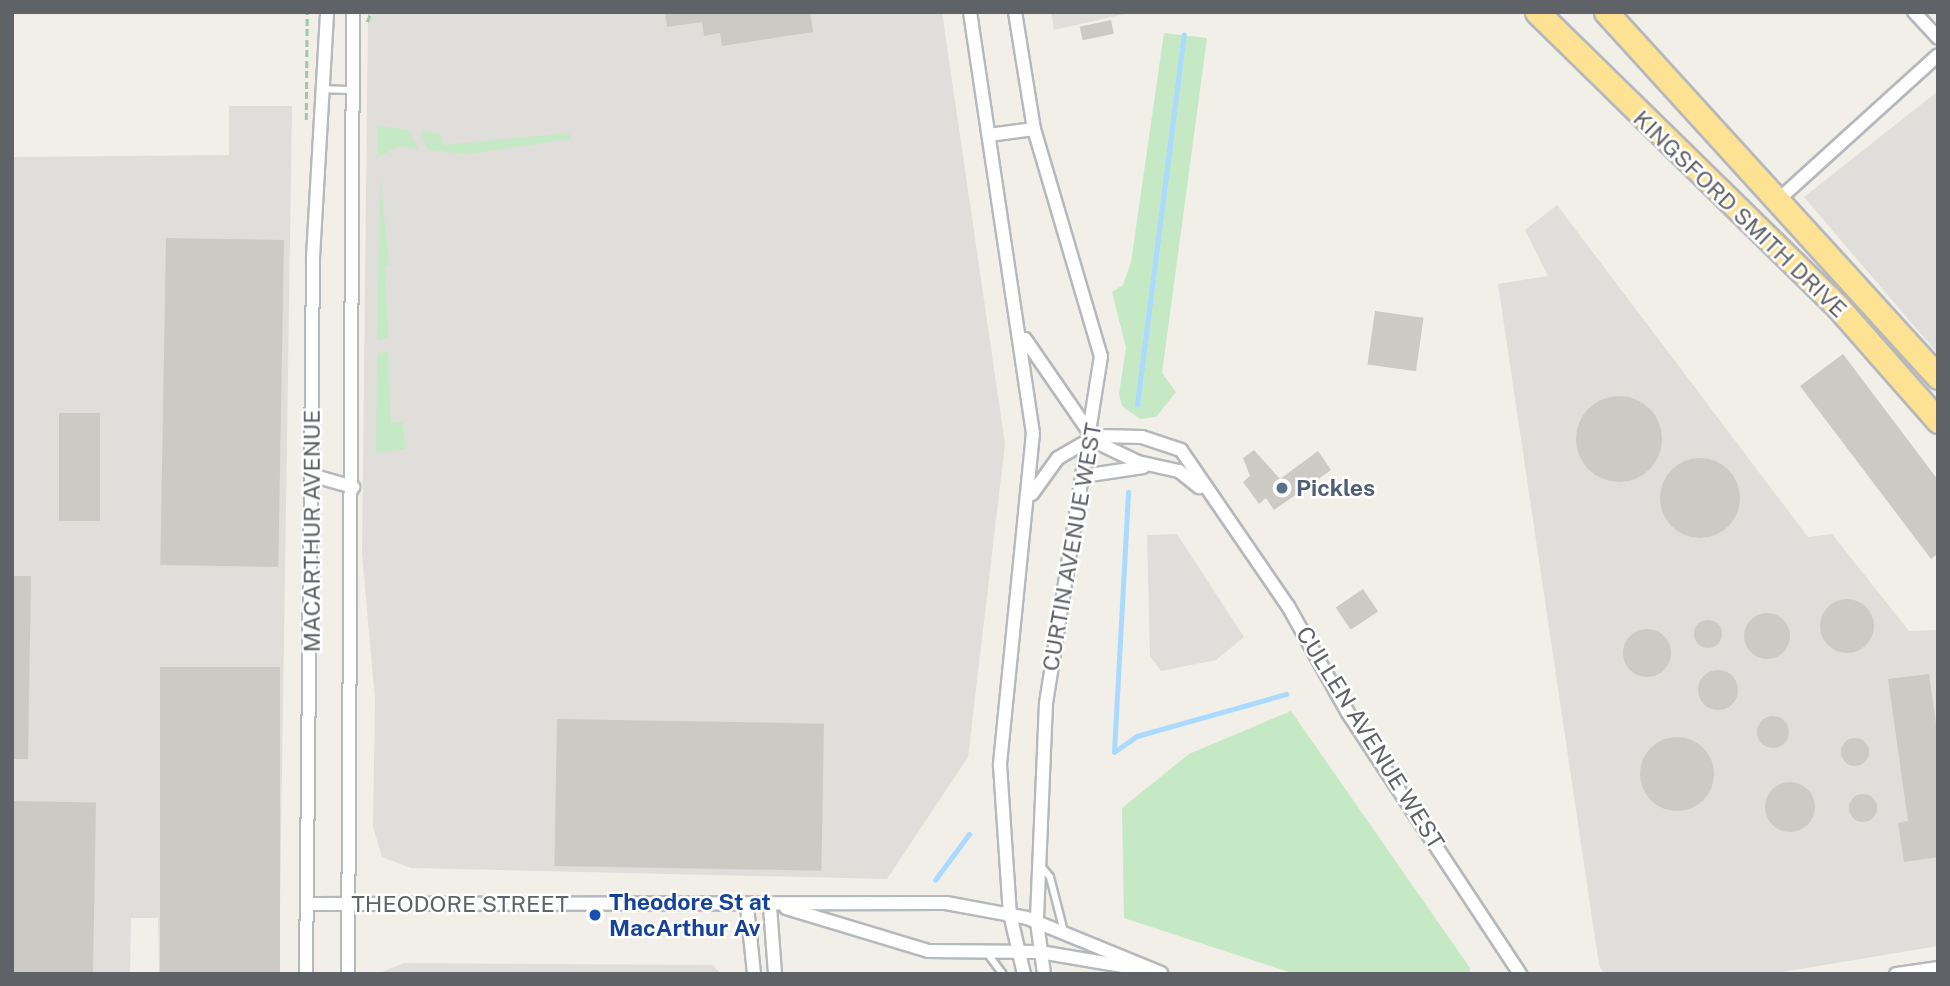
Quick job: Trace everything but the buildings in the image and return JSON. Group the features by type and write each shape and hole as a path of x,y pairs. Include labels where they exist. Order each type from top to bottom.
{"highway":[{"name":"KINGSFORD SMITH DRIVE","path":"1537,12 1838,307 1938,421"},
{"name":"KINGSFORD SMITH DRIVE","path":"1606,12 1938,377"}],"street":[{"name":"MACARTHUR AVENUE","path":"306,974 311,475 320,89 327,12"},
{"name":"MACARTHUR AVENUE","path":"348,974 353,487 353,12"},
{"name":"CURTIN AVENUE WEST","path":"970,12 1019,321 1033,433 1028,505 1001,737 1010,914 1024,974"},
{"name":"CURTIN AVENUE WEST","path":"1015,12 1034,129 1100,346 1091,438 1046,702 1037,922 1044,974"},
{"path":"1914,12 1938,38"},
{"path":"1777,201 1938,55"},
{"path":"989,135 1034,129"},
{"name":"CULLEN AVENUE WEST","path":"1019,321 1033,356 1091,438 1118,455 1185,475 1216,506"},
{"name":"CULLEN AVENUE WEST","path":"1028,505 1054,462 1091,438 1128,435 1177,447 1289,606 1348,713 1520,974"},
{"path":"1083,476 1161,468"},
{"path":"311,475 353,487"},
{"name":"THEODORE STREET","path":"307,904 776,907 946,903 1010,914 1037,922 1163,973"},
{"path":"747,906 754,974"},
{"path":"775,974 776,907"},
{"name":"THEODORE STREET","path":"776,907 925,950 1041,952 1163,973"},
{"path":"1896,974 1938,968"}],"lane":[{"path":"320,89 355,90"},
{"path":"1041,866 1050,877 1063,932"},
{"path":"986,950 1003,974"}],"path":[{"path":"306,133 307,12"}],"shaded area":[{"path":"368,12 942,12 1005,444 968,757 887,879 411,868 382,857 373,827 375,700 362,554"},
{"path":"1051,12 1133,12 1054,30"},
{"path":"1938,91 1938,354 1804,197"},
{"path":"229,106 292,106 279,974 159,974 158,918 131,918 130,974 12,974 12,157 229,155"},
{"path":"1557,205 1808,537 1832,534 1909,631 1938,630 1938,946 1771,974 1604,974 1599,965 1498,284 1548,276 1525,230"},
{"path":"1177,534 1244,637 1216,660 1161,671 1150,656 1147,535"},
{"path":"404,963 713,965 721,974 377,974"}],"green space":[{"path":"1164,33 1207,38 1162,373 1176,392 1156,417 1140,419 1122,406 1119,394 1126,348 1112,292 1123,285 1131,262"},
{"path":"378,126 409,130 418,149 399,146 378,157"},
{"path":"420,131 441,134 443,145 569,133 570,139 468,154 428,150"},
{"path":"380,175 389,265 385,266 388,338 377,340"},
{"path":"388,352 391,423 402,422 406,449 376,453 377,353"},
{"path":"1291,711 1470,968 1470,974 1295,974 1124,918 1122,808 1189,754"}],"waterway":[{"path":"1137,405 1184,35"},
{"path":"1114,752 1128,492"},
{"path":"1114,752 1137,736 1286,694"},
{"path":"935,880 969,834"}],"place":[{"name":"Pickles","path":"1282,488"},
{"name":"Theodore St at MacArthur Av","path":"595,915"}]}
